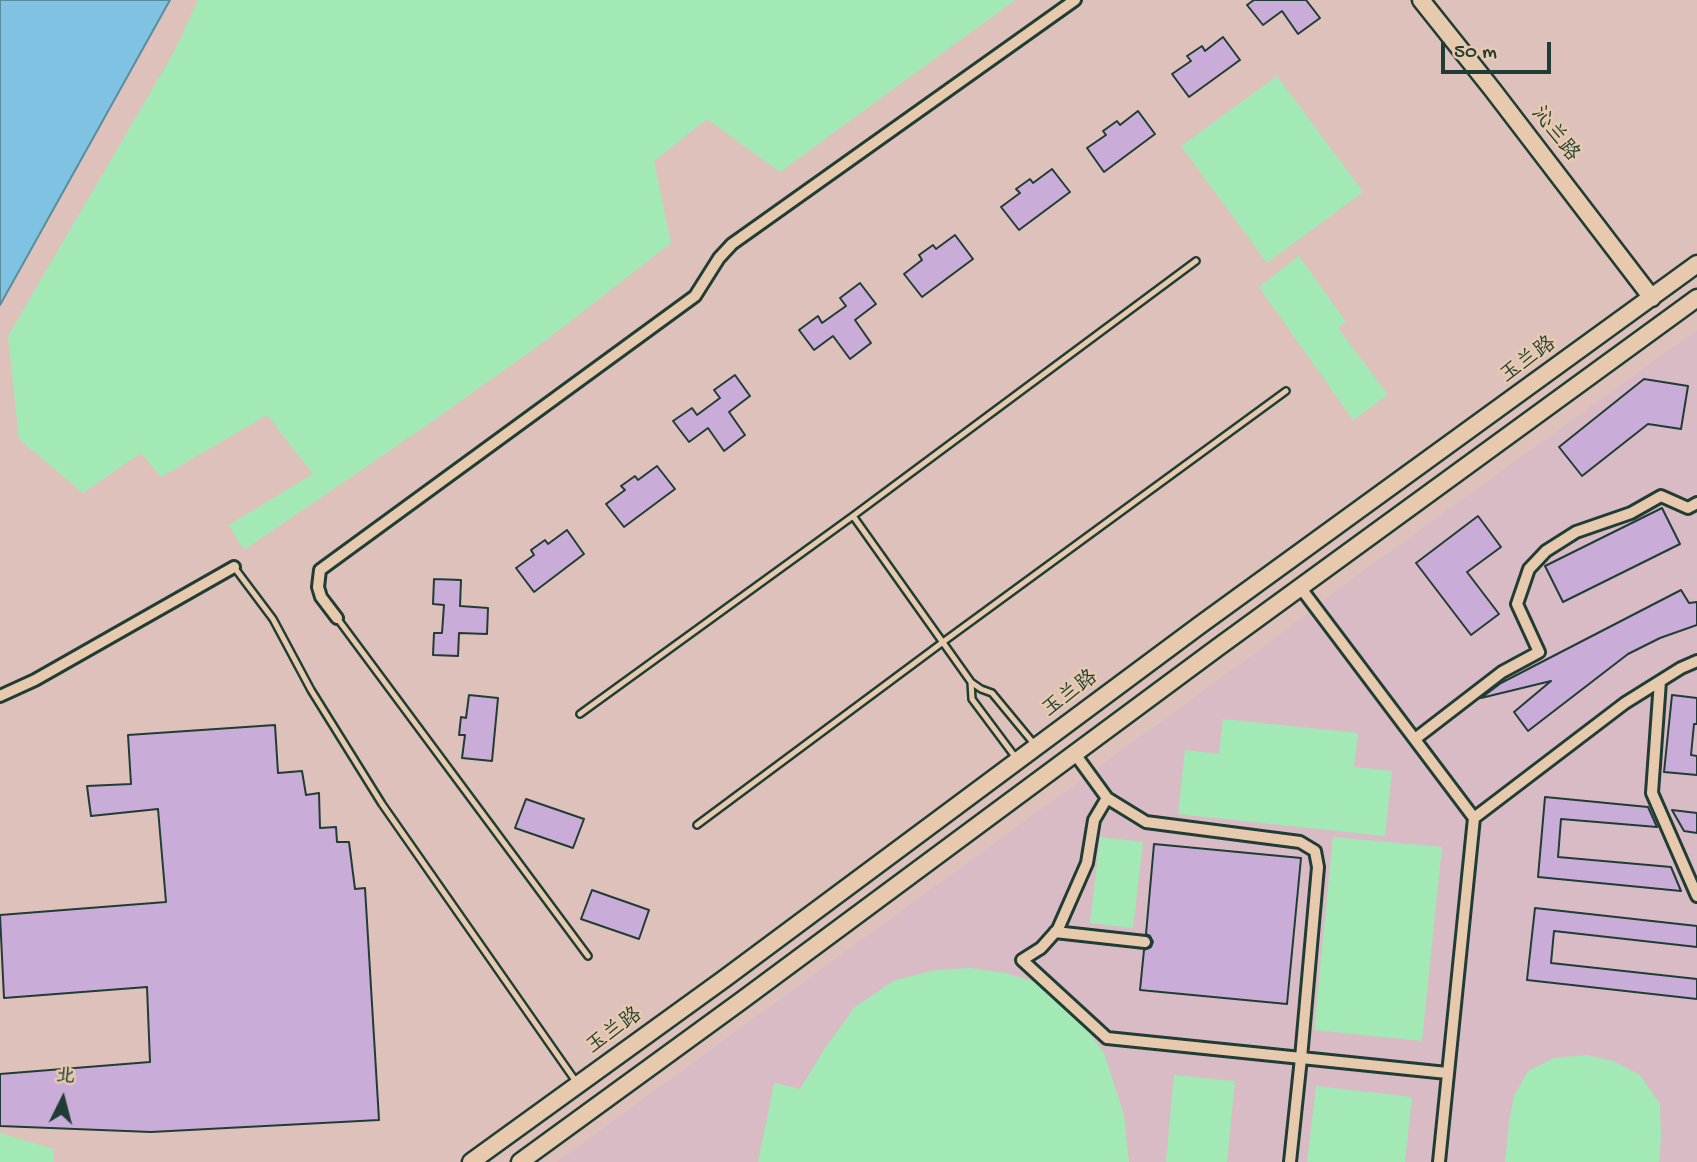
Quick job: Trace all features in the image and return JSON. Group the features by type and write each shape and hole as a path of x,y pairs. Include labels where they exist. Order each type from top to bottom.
{"street":[{"path":"337,618 321,597 318,587 320,570 695,296 719,258 732,244 1075,0"},
{"name":"沁兰路","path":"1421,0 1652,298"},
{"name":"玉兰路","path":"471,1162 724,979 1200,625 1697,264"},
{"path":"520,1162 1697,298"},
{"path":"1415,739 1502,672 1539,652 1517,604 1529,569 1546,551 1576,532 1631,513 1661,496 1688,508 1697,503"},
{"path":"0,696 35,680 234,567"},
{"path":"1300,587 1474,818 1439,1162"},
{"path":"1474,818 1625,703 1697,661"},
{"path":"1660,681 1652,793 1697,896"},
{"path":"1075,754 1107,798 1146,822 1300,842 1315,851 1318,867 1290,1162"},
{"path":"1107,798 1094,820 1087,863 1058,929 1041,947 1022,960 1107,1038 1447,1073"},
{"path":"1055,932 1145,942"}],"lane":[{"path":"580,714 853,516 1196,261"},
{"path":"697,825 1286,391"},
{"path":"853,516 971,682 992,693 1037,747"},
{"path":"234,567 273,619 312,690 382,804 578,1084"},
{"path":"337,618 588,956"},
{"path":"971,682 972,699 1018,761"}],"shaded area":[{"path":"1697,330 1697,1162 557,1162 1258,651 1355,577"}],"green space":[{"path":"198,0 1015,0 780,172 707,119 654,161 671,243 545,341 244,550 229,525 313,474 267,415 161,477 141,453 83,493 19,439 8,336 174,52"},
{"path":"1277,76 1363,192 1267,263 1181,146"},
{"path":"1299,256 1346,322 1338,328 1388,395 1353,420 1259,287"},
{"path":"1223,719 1358,733 1354,767 1392,771 1385,836 1178,814 1185,750 1219,754"},
{"path":"1100,837 1143,842 1133,928 1090,923"},
{"path":"1333,837 1442,847 1422,1041 1314,1030"},
{"path":"970,968 1006,973 1041,984 1072,1008 1104,1053 1124,1115 1129,1162 758,1162 774,1083 800,1089 855,1007 893,981 935,970"},
{"path":"1587,1055 1613,1061 1640,1075 1660,1104 1659,1162 1505,1162 1514,1096 1528,1071 1554,1058"},
{"path":"1174,1075 1235,1081 1227,1162 1166,1162"},
{"path":"1316,1086 1412,1097 1405,1162 1307,1162"},
{"path":"0,1133 53,1149 54,1162 0,1162"}],"water":[{"path":"0,0 170,0 0,305"}],"building":[{"path":"1254,0 1306,0 1320,18 1298,34 1282,11 1263,25 1247,5"},
{"path":"1223,37 1240,60 1189,97 1172,74 1191,61 1187,56 1202,46 1205,51"},
{"path":"1138,111 1155,134 1104,172 1087,148 1106,135 1103,131 1117,121 1120,125"},
{"path":"1052,169 1070,192 1019,230 1001,207 1020,193 1016,189 1030,179 1033,183"},
{"path":"955,235 973,259 922,297 904,274 922,260 919,255 933,245 936,249"},
{"path":"860,283 876,304 855,320 871,343 850,359 833,336 814,350 799,330 818,316 822,323 846,306 840,298"},
{"path":"735,375 750,396 729,412 745,435 724,451 708,428 689,442 673,421 692,408 697,415 720,398 714,390"},
{"path":"1644,379 1688,386 1681,429 1648,424 1582,476 1559,447"},
{"path":"657,466 675,489 624,527 606,504 625,490 621,486 635,476 638,480"},
{"path":"1662,508 1680,544 1563,602 1545,566"},
{"path":"1478,516 1501,547 1467,572 1499,614 1471,635 1416,563"},
{"path":"567,530 584,554 534,592 516,568 534,555 531,550 545,540 548,544"},
{"path":"434,579 461,580 460,606 488,608 487,634 459,633 458,656 433,655 434,633 442,633 444,605 433,604"},
{"path":"1681,590 1689,603 1697,602 1697,625 1660,638 1628,654 1528,731 1514,712 1551,681 1481,698 1501,683"},
{"path":"469,695 498,698 492,761 462,758 465,735 459,735 461,717 466,718"},
{"path":"1672,695 1697,698 1697,724 1694,724 1691,755 1697,756 1697,775 1664,772"},
{"path":"275,725 278,773 302,771 306,795 319,793 320,828 336,827 337,842 349,842 355,889 365,888 379,1120 151,1132 0,1126 0,1074 150,1062 147,987 4,998 0,915 166,902 158,809 91,816 87,786 131,784 128,735"},
{"path":"1545,797 1648,807 1657,827 1561,819 1558,857 1671,867 1681,891 1538,877"},
{"path":"526,799 584,819 573,848 515,828"},
{"path":"1672,810 1697,813 1697,833 1684,831"},
{"path":"1154,844 1301,858 1287,1004 1140,990 1144,950 1151,947 1153,942 1146,934"},
{"path":"592,890 649,910 639,939 581,919"},
{"path":"1535,908 1697,926 1697,947 1554,931 1551,963 1697,979 1697,999 1527,980"}]}
